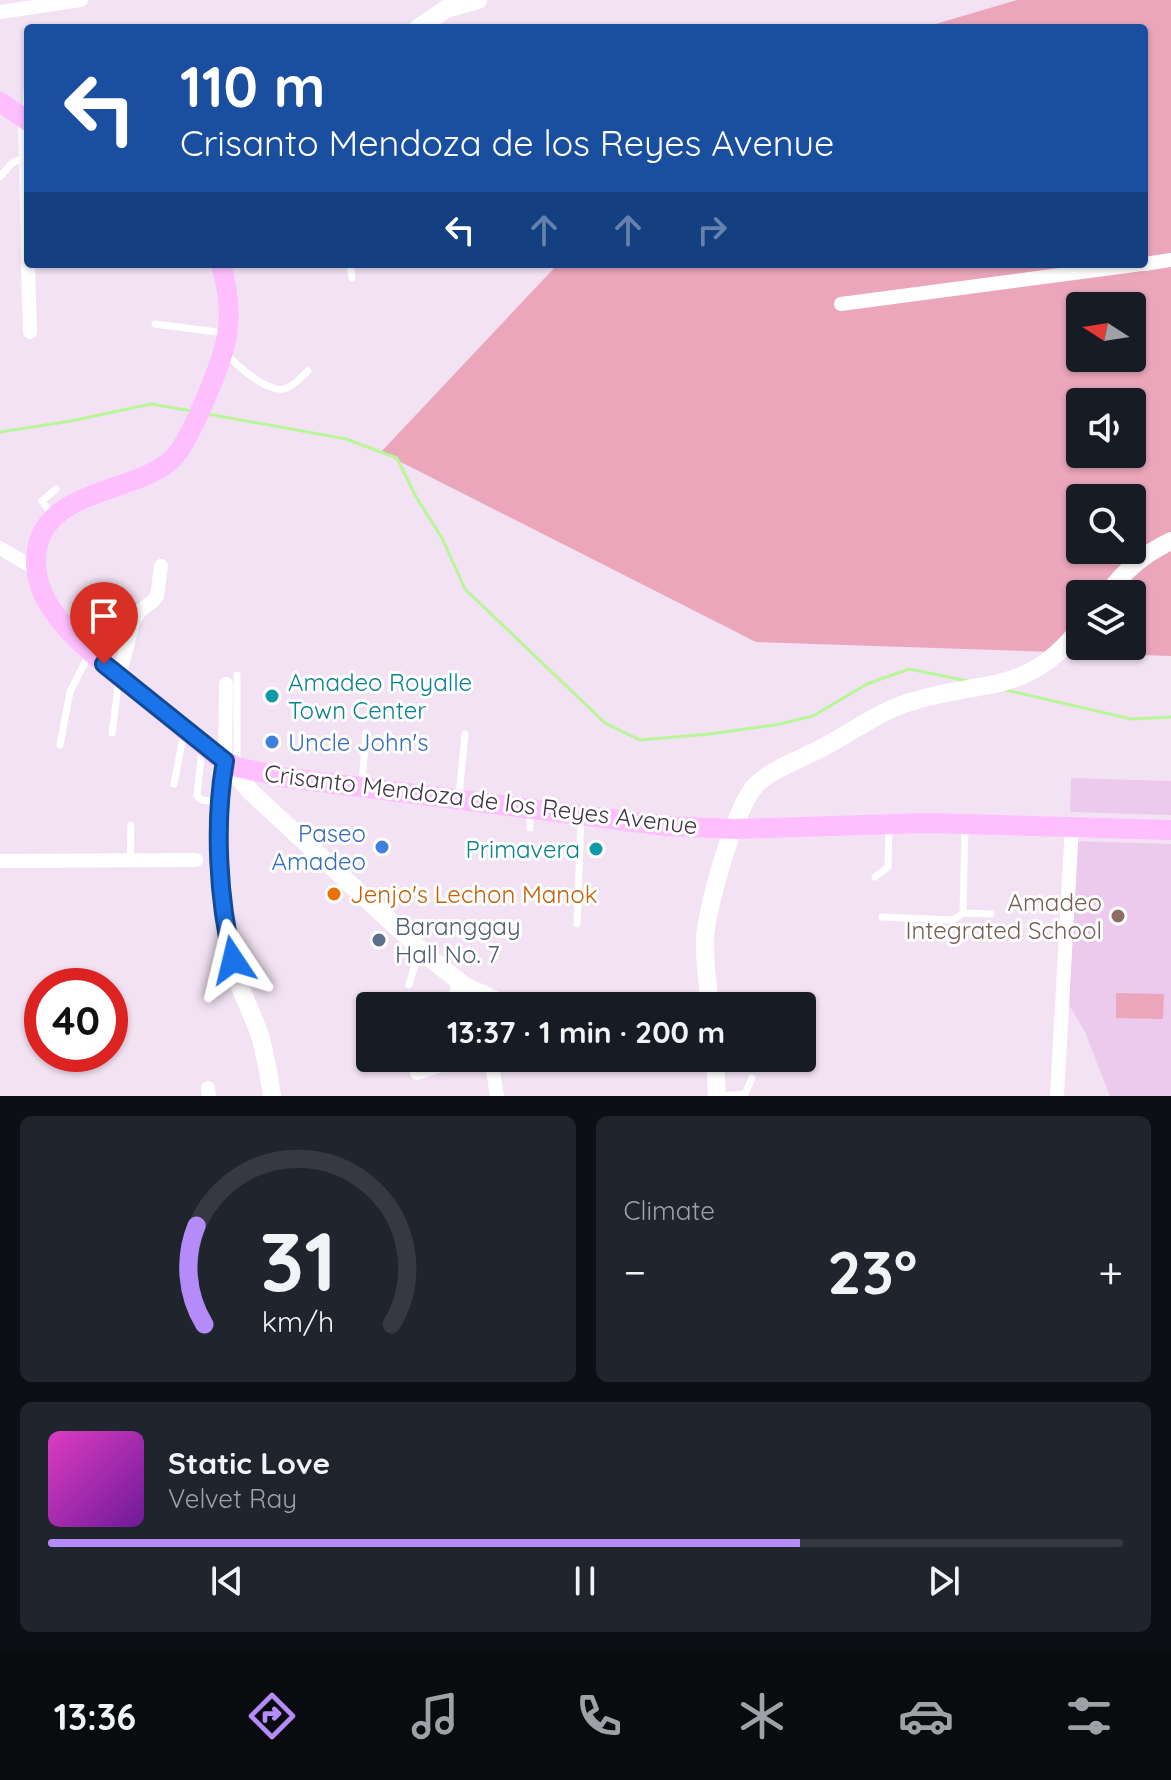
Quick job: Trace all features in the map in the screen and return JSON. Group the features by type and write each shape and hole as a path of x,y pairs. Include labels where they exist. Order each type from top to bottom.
{"main road":[{"path":"0,102 24,119"},
{"path":"36,569 39,540 54,517 68,507 158,470 181,451 225,341 226,294 222,268"},
{"name":"Crisanto Mendoza de los Reyes Avenue","path":"36,569 53,612 90,652 203,745 231,764 281,777 458,798 530,818 581,815 666,826 735,829 889,823 1171,830"}],"street":[{"path":"0,12 81,0"},
{"path":"424,24 446,9 478,0"},
{"path":"1148,263 1171,260"},
{"path":"28,268 30,332"},
{"path":"841,304 1113,268"},
{"path":"1118,580 1148,552 1171,541"},
{"path":"0,548 36,569"},
{"path":"119,676 133,623 140,611 157,596 161,566"},
{"path":"709,992 705,940 708,908 743,804 758,782 885,712 908,702 1006,682 1033,672 1066,646"},
{"path":"231,680 231,764 220,802 218,860 236,976 260,1038 272,1096"},
{"path":"231,764 251,792 420,949 472,992"},
{"path":"1057,1096 1072,826"},
{"path":"0,861 196,860"},
{"path":"457,992 459,981"},
{"path":"493,1072 497,1096"},
{"path":"715,1072 717,1096"}],"lane":[{"path":"0,177 12,163 24,157"},
{"path":"351,268 352,278"},
{"path":"155,324 225,341 240,369 278,389 291,387 308,371"},
{"path":"54,517 42,501 56,489"},
{"path":"60,745 70,692 90,652"},
{"path":"112,733 119,676"},
{"path":"174,784 184,729"},
{"path":"362,787 366,733"},
{"path":"458,798 465,734"},
{"path":"203,745 197,796 202,800 220,802"},
{"path":"577,924 581,815"},
{"path":"875,877 888,867 889,823"},
{"path":"963,913 965,824"},
{"path":"130,861 131,825"},
{"path":"882,917 953,920 963,913 991,914"},
{"path":"409,985 420,949"},
{"path":"717,1096 745,1094 752,1078"}],"shaded area":[{"path":"1017,0 1171,0 1171,656 1146,655 1146,580 1066,580 1066,652 756,642 381,452 554,268 1148,268 1148,24 936,24"},
{"path":"1071,778 1171,781 1171,815 1070,812"},
{"name":"Amadeo Integrated School","path":"1070,841 1171,844 1171,1096 1110,1096 1085,1032 1059,988"},
{"path":"1116,993 1164,994 1163,1019 1116,1018"}],"waterway":[{"path":"0,432 151,404 192,411"},
{"path":"208,414 346,439 397,458 416,497 442,538 465,589 605,723 640,740 775,725 813,716 867,684 909,669 968,681"},
{"path":"1006,690 1131,719 1171,717"}],"place":[{"name":"Amadeo Royalle Town Center","path":"272,696"},
{"name":"Uncle John's","path":"272,742"},
{"name":"Paseo Amadeo","path":"382,847"},
{"name":"Primavera","path":"596,849"},
{"name":"Jenjo's Lechon Manok","path":"334,894"},
{"name":"Amadeo Integrated School","path":"1118,916"},
{"name":"Baranggay Hall No. 7","path":"379,940"}],"route":[{"path":"104,664 225,761 220,791 221,859 223,899 233,960"}]}
